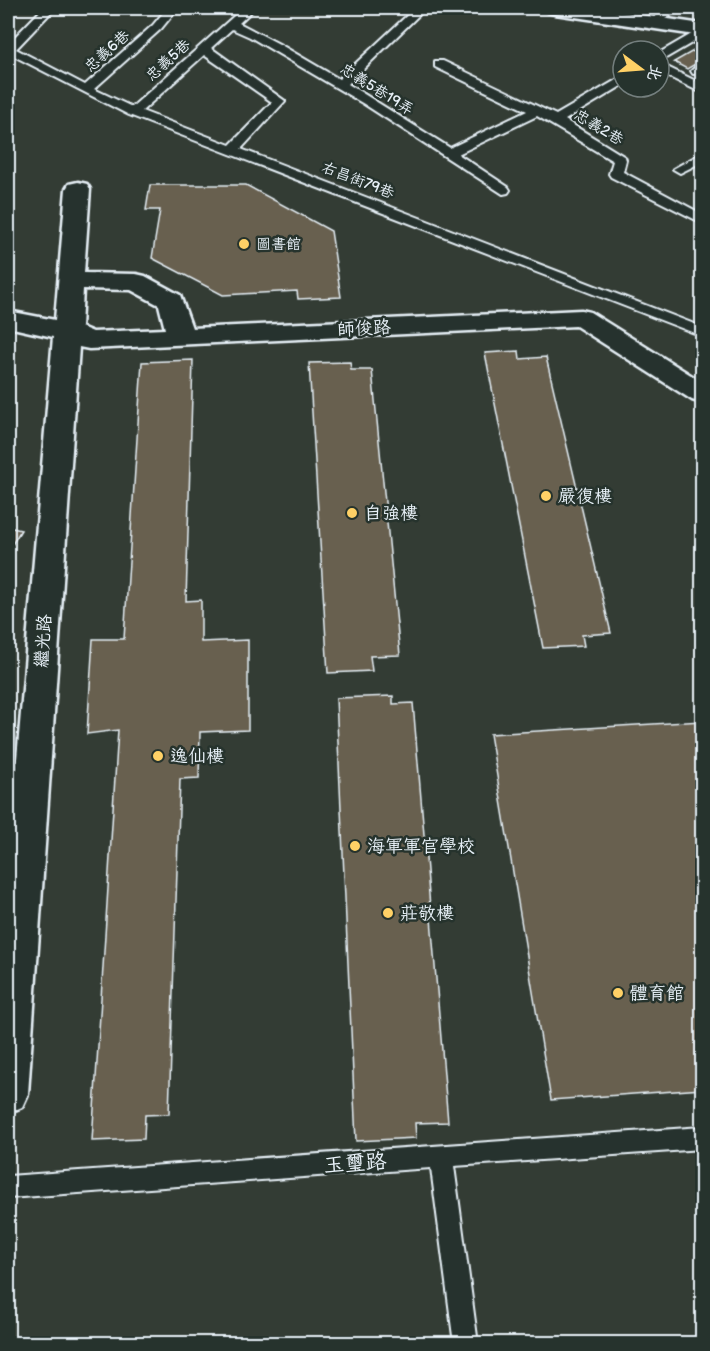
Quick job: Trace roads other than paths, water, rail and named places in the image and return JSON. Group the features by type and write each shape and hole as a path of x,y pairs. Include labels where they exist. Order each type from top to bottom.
{"street":[{"path":"561,8 702,31"},
{"name":"繼光路","path":"8,1094 78,189"},
{"path":"70,281 136,282 171,301 181,337"},
{"name":"師俊路","path":"8,319 67,331 89,341 581,318 702,394"}],"lane":[{"path":"8,49 49,8"},
{"name":"忠義6巷","path":"86,90 157,27 173,8"},
{"name":"忠義5巷","path":"133,112 249,8"},
{"path":"340,85 421,8"},
{"path":"654,22 674,8"},
{"name":"忠義5巷19弄","path":"230,24 253,33 340,85 450,153 503,190"},
{"path":"671,50 702,31"},
{"name":"右昌街79巷","path":"8,49 133,112 684,323 702,332"},
{"path":"204,49 279,101 233,150"},
{"path":"439,64 556,120 611,87"},
{"path":"671,73 702,89"},
{"path":"450,153 537,111"},
{"name":"忠義2巷","path":"556,120 620,160 615,174 702,219"},
{"path":"680,169 702,157"},
{"path":"684,323 702,315"},
{"name":"玉璽路","path":"8,1187 702,1138"},
{"path":"441,1156 466,1344"}],"place":[{"name":"圖書館","path":"244,244"},
{"name":"嚴復樓","path":"546,496"},
{"name":"自強樓","path":"352,513"},
{"name":"逸仙樓","path":"158,756"},
{"name":"海軍軍官學校","path":"355,846"},
{"name":"莊敬樓","path":"388,913"},
{"name":"體育館","path":"618,993"}]}
